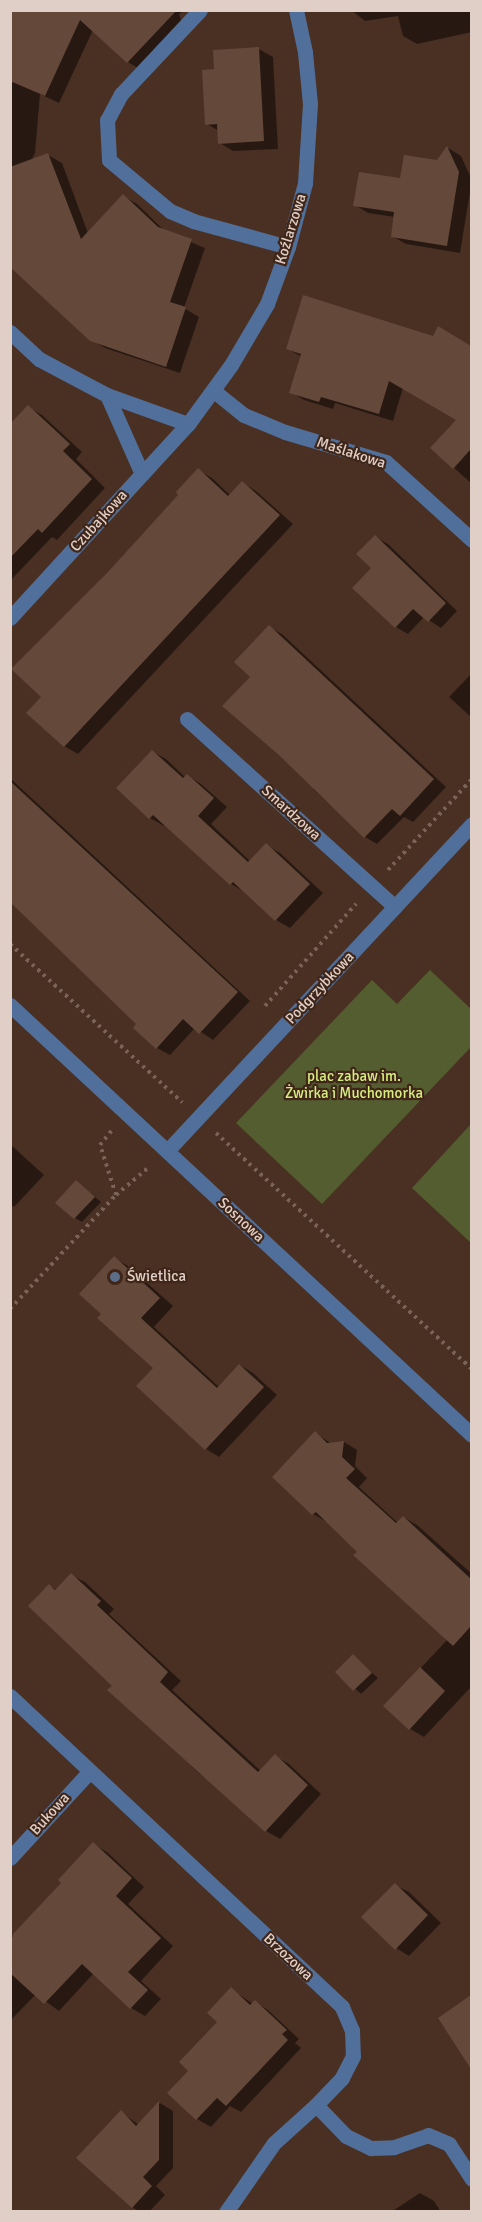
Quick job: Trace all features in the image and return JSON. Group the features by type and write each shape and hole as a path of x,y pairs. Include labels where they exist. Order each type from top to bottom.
{"street":[{"path":"200,10 121,94 107,120 109,160 170,211 193,221 288,247"},
{"name":"Koźlarzowa","path":"188,424 214,392 267,304 288,247 305,183 310,104 305,52 296,10"},
{"path":"10,332 39,359 107,395 188,424"},
{"name":"Maślakowa","path":"214,392 244,415 285,432 386,462 471,540"},
{"path":"107,395 142,474"},
{"name":"Czubajkowa","path":"10,618 188,424"},
{"name":"Smardzowa","path":"187,719 395,907"},
{"name":"Podgrzybkowa","path":"167,1151 471,824"},
{"name":"Sosnowa","path":"10,1005 471,1435"},
{"name":"Brzozowa","path":"10,1696 342,2007 352,2030 353,2056 342,2078 274,2143 225,2211"},
{"name":"Bukowa","path":"10,1858 90,1771"},
{"path":"316,2105 346,2136 371,2148 394,2147 428,2134 449,2144 471,2179"}],"path":[{"path":"260,1011 471,779"},
{"path":"10,944 471,1368"},
{"path":"180,1100 188,1091"},
{"path":"116,1195 100,1145 127,1113"},
{"path":"10,1309 116,1195 167,1151"}],"green space":[{"name":"plac zabaw im. Żwirka i Muchomorka","path":"430,970 471,1009 471,1047 322,1204 236,1123 372,980 397,1004"},
{"path":"471,1124 471,1243 412,1188"}],"building":[{"path":"10,10 177,10 127,63 80,20 45,96 10,81"},
{"path":"259,47 264,141 218,144 217,124 205,125 202,70 214,69 213,50"},
{"path":"447,146 459,172 447,246 391,237 394,212 353,206 359,172 400,178 404,155 437,160"},
{"path":"48,153 81,239 123,194 158,227 192,239 170,302 186,307 166,367 90,341 10,267 10,167"},
{"path":"303,295 433,336 438,326 471,346 471,449 453,469 430,448 456,420 389,381 379,414 321,397 319,402 289,393 301,354 286,349"},
{"path":"28,405 70,444 63,451 92,479 42,533 38,529 10,558 10,424"},
{"path":"198,468 228,496 242,481 280,515 64,747 26,713 41,697 11,669 108,572 178,495 176,492"},
{"path":"375,535 446,603 428,622 413,609 395,628 352,588 371,568 356,554"},
{"path":"269,625 434,779 400,816 392,809 364,838 280,756 222,706 250,677 234,662"},
{"path":"152,750 183,778 187,774 214,798 198,816 248,862 266,843 310,884 275,921 233,882 230,885 153,815 149,819 116,788"},
{"path":"10,781 238,992 199,1034 183,1019 156,1049 133,1028 136,1024 10,902"},
{"path":"76,1180 95,1197 74,1219 55,1203"},
{"path":"114,1256 160,1298 141,1318 217,1388 239,1364 264,1387 205,1450 136,1386 153,1368 97,1318 101,1314 79,1294"},
{"path":"315,1431 327,1443 344,1441 342,1457 355,1469 346,1478 396,1523 403,1516 471,1579 471,1626 453,1646 353,1555 357,1552 316,1512 312,1515 272,1477"},
{"path":"71,1573 101,1601 97,1605 168,1672 160,1682 258,1772 275,1754 308,1785 265,1832 107,1690 112,1686 28,1606 49,1584 55,1590"},
{"path":"353,1654 372,1673 353,1691 335,1672"},
{"path":"420,1667 445,1691 409,1730 383,1706"},
{"path":"93,1842 132,1878 116,1896 161,1938 128,1972 148,1990 130,2009 82,1964 44,2004 10,1973 10,1942 14,1933 61,1883 58,1880"},
{"path":"395,1883 428,1915 395,1950 361,1917"},
{"path":"231,1987 250,2005 255,2000 287,2030 282,2034 288,2040 226,2106 217,2098 196,2120 167,2093 188,2071 179,2062 217,2022 207,2013"},
{"path":"471,1995 471,2069 438,2018"},
{"path":"159,2101 159,2160 143,2177 152,2186 132,2208 76,2158 121,2110 136,2126"}],"place":[{"name":"Świetlica","path":"115,1277"}]}
